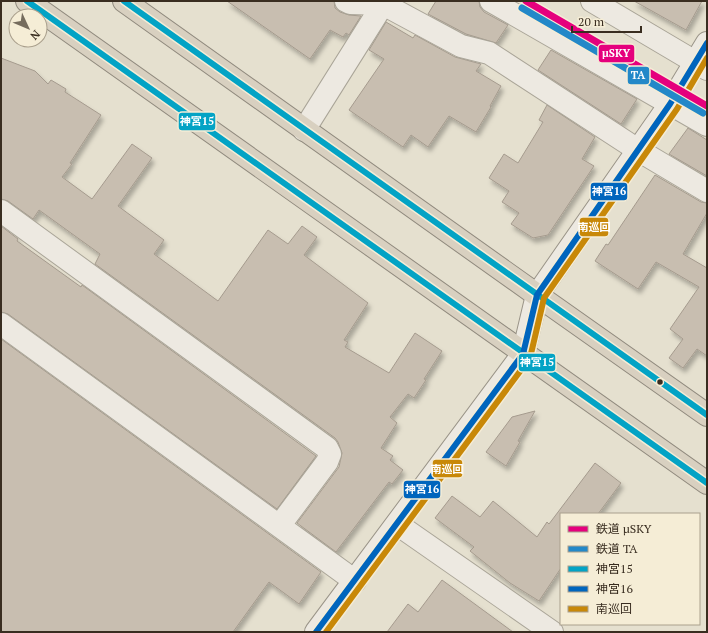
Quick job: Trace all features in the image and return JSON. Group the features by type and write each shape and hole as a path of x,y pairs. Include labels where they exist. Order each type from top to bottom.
{"highway":[{"path":"26,1 246,155 523,354 707,483"},
{"path":"124,1 537,296 707,415"}],"street":[{"path":"346,1 350,3 384,2 461,46 489,53 638,150 707,191"},
{"path":"492,1 707,125"},
{"path":"592,1 702,66"},
{"path":"304,130 384,2"},
{"path":"316,632 523,354 537,296 670,104 702,66 707,43"},
{"path":"1,211 327,448 330,454 327,462 280,526"},
{"path":"1,324 355,581"},
{"path":"397,524 552,632"}],"building":[{"path":"227,1 334,1 335,8 340,12 349,15 361,16 349,35 346,33 343,37 330,30 310,59"},
{"path":"436,1 479,1 480,7 484,12 508,25 496,43 466,34 428,14"},
{"path":"634,1 702,1 686,30"},
{"path":"386,22 413,38 415,35 455,57 481,64 476,71 501,86 490,106 491,107 476,132 449,116 428,147 411,135 403,147 349,110 384,59 369,50"},
{"path":"551,50 637,99 621,124 538,70"},
{"path":"1,58 35,71 48,84 51,80 66,89 65,92 101,115 70,163 72,164 62,177 92,199 132,144 152,158 118,206 164,240 154,254 218,301 268,230 288,244 302,226 317,237 304,255 368,303 344,340 348,342 345,347 389,373 415,333 442,351 414,398 408,394 390,417 397,423 381,448 393,456 390,460 403,470 392,484 389,482 336,552 297,523 339,467 342,453 335,438 95,264 100,254 39,210 33,219 8,201 1,199"},
{"path":"547,105 595,137 582,159 594,166 548,235 533,238 511,224 519,213 502,202 509,191 489,178 504,154 518,163 543,122 539,120"},
{"path":"688,128 707,140 707,176 669,154"},
{"path":"655,175 701,202 707,203 707,213 683,254 707,268 707,356 697,349 683,368 669,358 683,339 670,329 699,287 656,262 638,289 595,261 606,244 608,245"},
{"path":"1,226 18,239 17,241 81,287 82,285 316,456 277,509 8,314 1,312"},
{"path":"1,339 321,572 299,604 269,582 233,632 1,632"},
{"path":"535,411 506,466 486,452 512,417"},
{"path":"595,463 621,483 599,513 560,513 560,570 539,601 510,583 470,551 474,547 435,518 452,496 480,517 493,501 537,537 547,522 549,524"},
{"path":"442,580 513,632 387,632 408,604 418,612"}],"rail line":[{"name":"μSKY","path":"526,1 707,106"},
{"name":"TA","path":"522,8 703,113"}],"transit line":[{"name":"神宮15","path":"27,1 707,483"},
{"name":"神宮15","path":"124,1 707,415"},
{"name":"神宮16","path":"316,632 523,354 537,295 670,104 707,43"},
{"name":"南巡回","path":"326,632 530,358 544,298 677,109 707,58"}]}
